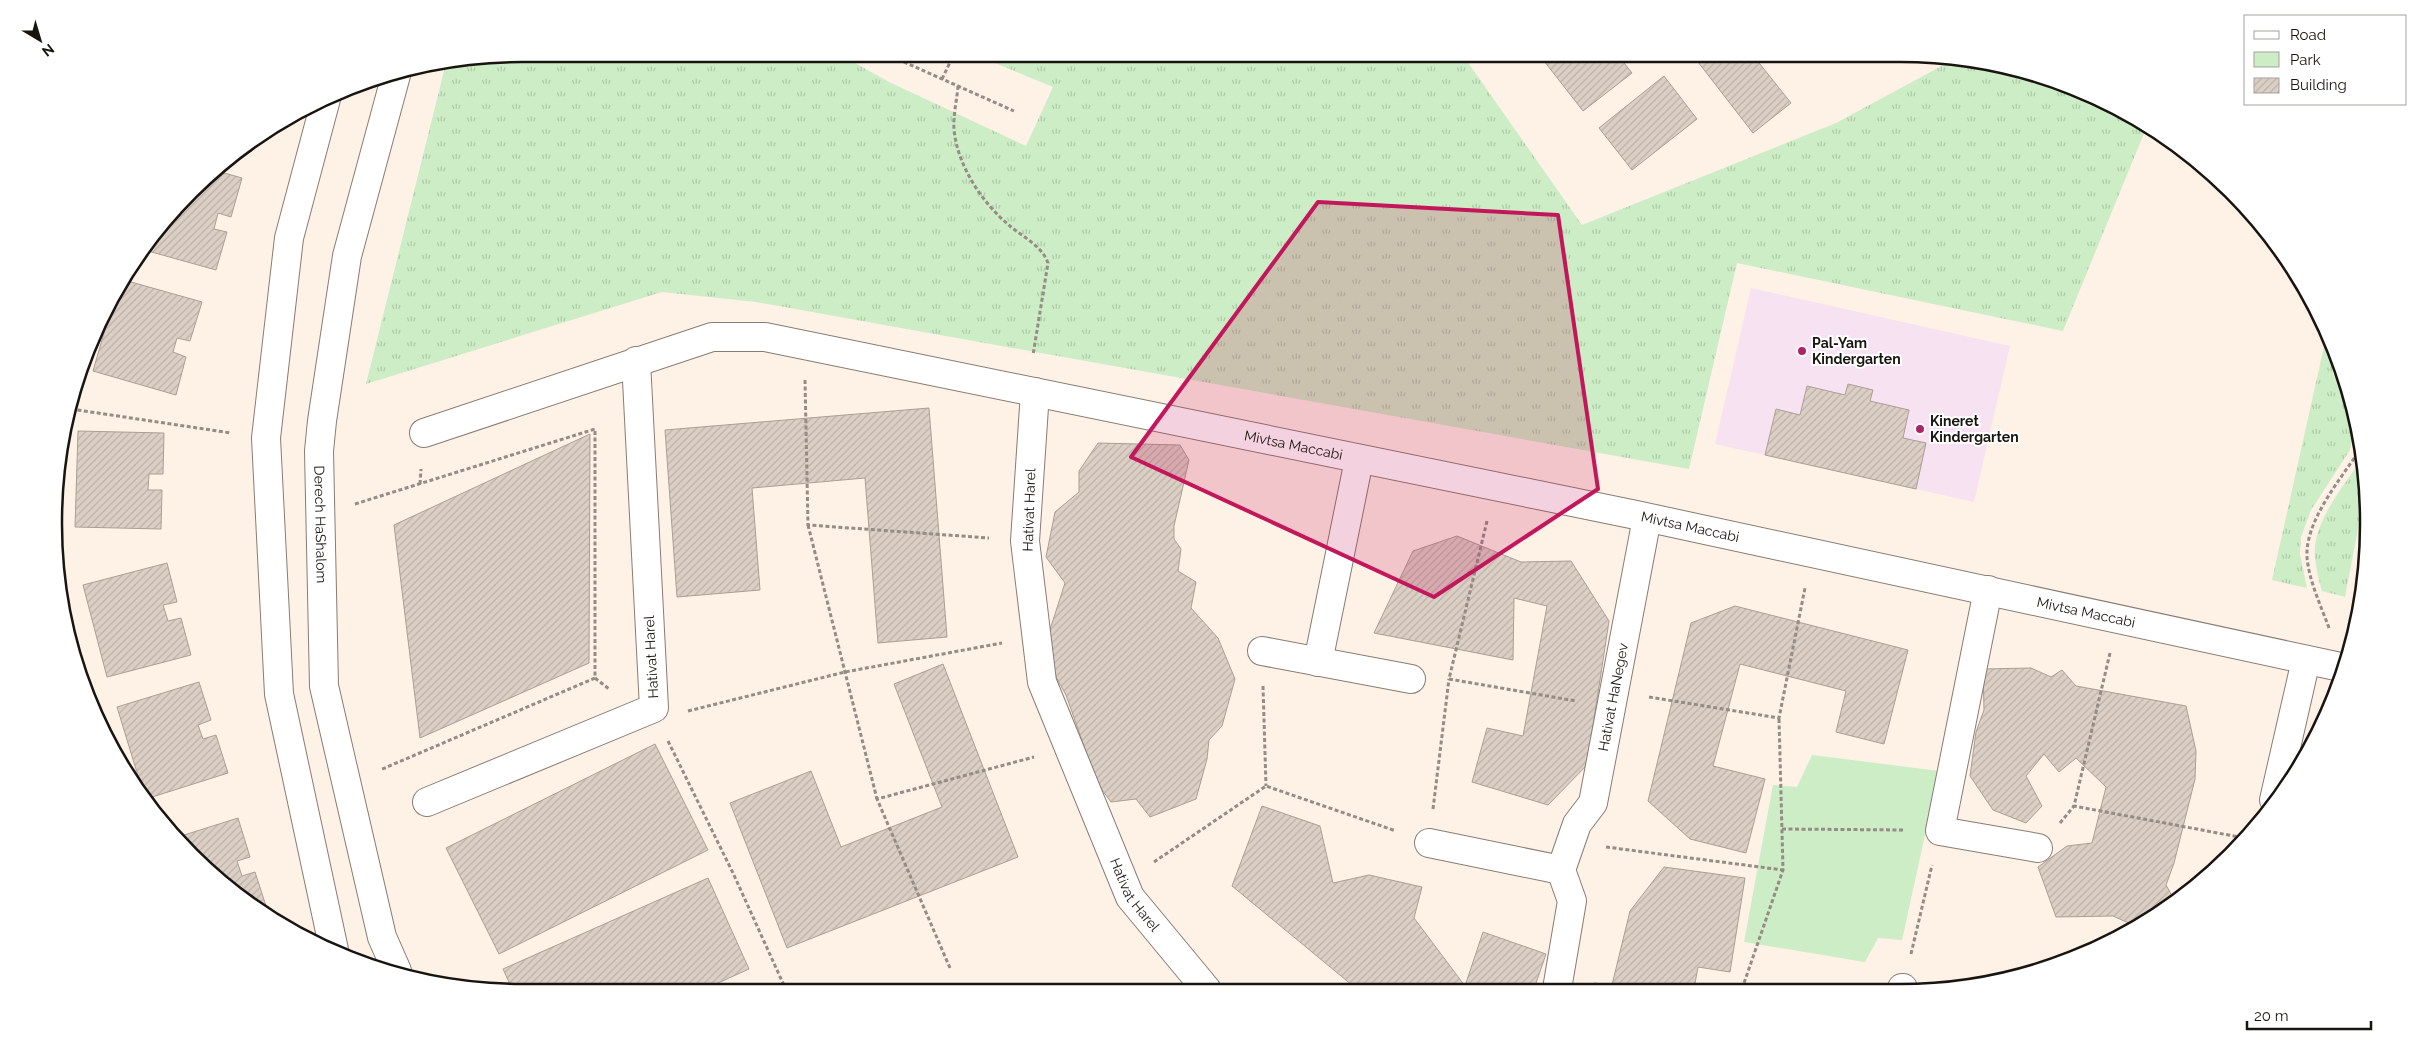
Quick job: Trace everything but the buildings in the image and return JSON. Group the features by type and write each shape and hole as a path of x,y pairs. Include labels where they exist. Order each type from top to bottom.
{"street":[{"name":"Derech HaShalom","path":"394,81 347,256 322,421 320,451 324,686 382,937 394,965"},
{"path":"324,108 289,238 266,438 279,694 332,942"},
{"path":"424,433 712,337 765,337 1031,391"},
{"name":"Hativat Harel","path":"427,802 654,708 636,361"},
{"name":"Mivtsa Maccabi","path":"1031,391 1358,460 1647,518 2336,666"},
{"name":"Hativat Harel","path":"1031,391 1025,541 1042,682 1130,897 1202,984"},
{"path":"1318,662 1358,460"},
{"name":"Hativat HaNegev","path":"1561,870 1577,824 1593,802 1647,518"},
{"path":"1988,590 1940,831 2038,848"},
{"path":"1262,651 1411,679"},
{"path":"2277,785 2306,660"},
{"path":"1429,843 1561,870 1572,901 1558,984"}],"path":[{"path":"904,62 1014,111"},
{"path":"942,79 950,62"},
{"path":"958,86 954,129 963,164 979,194 1008,225 1044,252 1048,263 1031,391"},
{"path":"804,344 808,526 877,799 950,968"},
{"path":"77,410 266,438"},
{"path":"352,505 595,429 594,678 379,770"},
{"path":"2340,656 2312,583 2307,557 2309,541 2319,513 2355,458"},
{"path":"1266,786 1429,843 1449,679 1496,487"},
{"path":"808,526 1025,541"},
{"path":"1744,984 1783,870 1779,718 1812,553"},
{"path":"2118,618 2074,806 2236,837"},
{"path":"684,712 845,672 1037,636"},
{"path":"1262,651 1266,786"},
{"path":"1411,679 1449,679 1779,718"},
{"path":"666,737 733,873 782,984"},
{"path":"877,799 1069,748"},
{"path":"1124,882 1266,786"},
{"path":"1782,829 1940,831 1903,984"},
{"path":"1571,842 1783,870"},
{"path":"1592,983 1598,984"}],"highlighted area":[{"path":"1318,202 1558,215 1598,489 1434,597 1131,457"}],"shaded area":[{"path":"1751,288 2010,346 1974,502 1715,444"}],"green space":[{"path":"523,62 853,62 889,82 1026,146 1053,87 995,62 1468,62 1582,225 1836,123 1944,65 1989,71 2047,87 2103,110 2144,133 2063,331 1737,263 1689,469 756,302 662,292 366,384 444,69 463,66"},
{"path":"2324,347 2344,404 2352,439 2350,450 2311,510 2301,537 2300,554 2307,588 2272,580"},
{"path":"2356,466 2360,519 2345,597 2322,591 2315,562 2315,545 2318,531 2339,492"},
{"path":"1812,755 1939,771 1902,940 1878,938 1865,962 1744,942 1773,785 1797,787"}],"place":[{"name":"Pal-Yam Kindergarten","path":"1802,351"},
{"name":"Kineret Kindergarten","path":"1920,429"}]}
